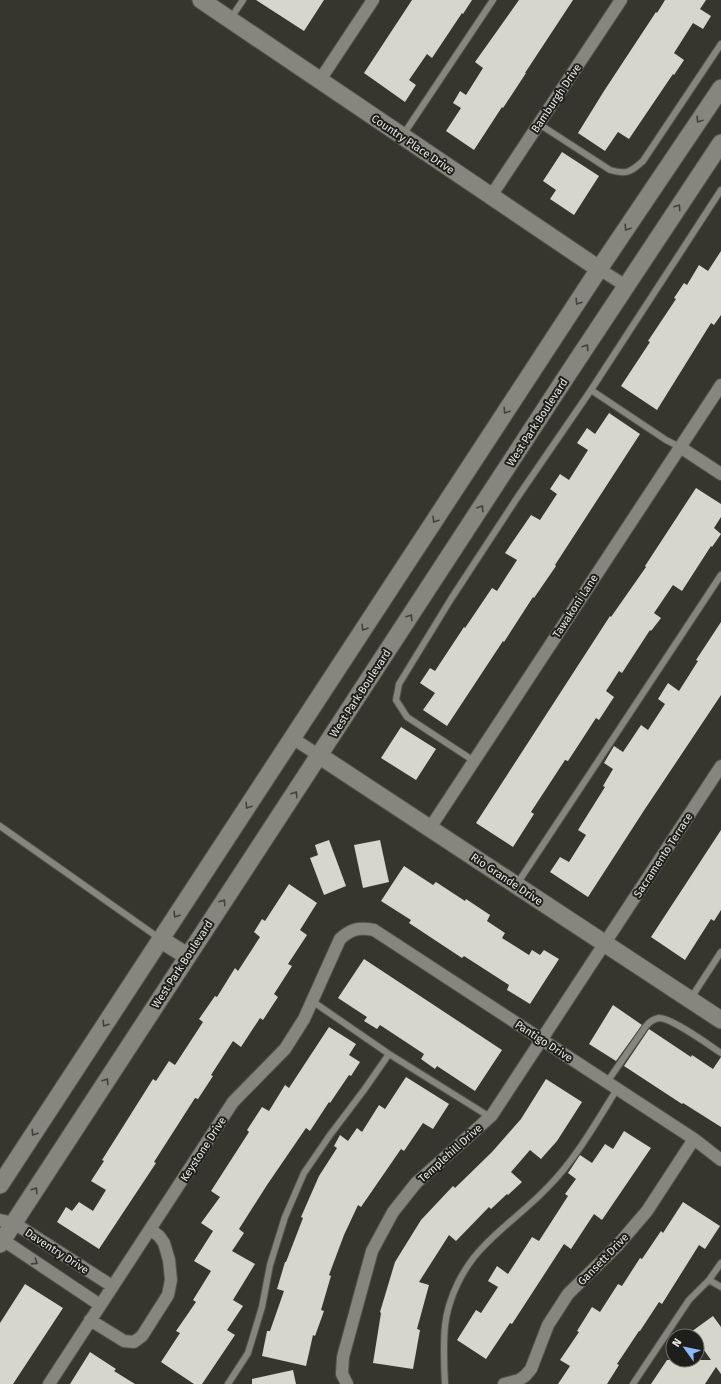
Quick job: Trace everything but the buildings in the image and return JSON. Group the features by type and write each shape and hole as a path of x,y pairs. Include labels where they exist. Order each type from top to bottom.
{"main road":[{"name":"Country Place Drive","path":"201,0 599,269"},
{"path":"0,1185 599,269 721,88"},
{"name":"West Park Boulevard","path":"1,1241 7,1222 320,756 626,286 721,143"},
{"name":"Rio Grande Drive","path":"320,756 721,1020"},
{"path":"160,939 187,956"}],"street":[{"path":"320,80 373,0"},
{"name":"Bamburgh Drive","path":"491,196 621,0"},
{"name":"Country Place Drive","path":"599,269 626,286"},
{"name":"Tawakoni Lane","path":"430,828 721,385"},
{"path":"680,447 721,474"},
{"name":"Rio Grande Drive","path":"292,738 320,756"},
{"name":"Sacramento Terrace","path":"605,944 721,766"},
{"name":"Keystone Drive","path":"49,1384 233,1102 284,1049 304,1019 340,939 355,929 364,928"},
{"name":"Pantigo Drive","path":"364,928 374,930 542,1039 694,1139 721,1160"},
{"name":"Templehill Drive","path":"346,1383 342,1374 343,1357 372,1251 393,1212 416,1184 490,1117 605,944"},
{"name":"Gansett Drive","path":"504,1384 518,1380 525,1376 531,1369 548,1324 568,1294 617,1246 647,1210 694,1139"},
{"name":"Daventry Drive","path":"7,1222 112,1286"},
{"path":"90,1320 124,1342 134,1342 142,1336 168,1295 171,1280 169,1260 164,1243 159,1236 150,1229"},
{"name":"Daventry Drive","path":"1,1241 100,1305"}],"lane":[{"path":"230,20 243,0"},
{"path":"402,136 493,0"},
{"path":"539,124 610,170 622,174 630,171 643,161 721,44"},
{"path":"474,761 407,717 396,700 399,684 451,599 517,498 591,390 721,190"},
{"path":"591,390 666,440 680,447"},
{"path":"516,885 721,575"},
{"path":"0,826 160,939"},
{"path":"690,1000 721,952"},
{"path":"312,1000 389,1054 490,1117"},
{"path":"445,1384 445,1325 458,1284 468,1265 483,1247 506,1225 526,1210 568,1163 646,1026 659,1018 667,1020 721,1053"},
{"path":"228,1384 248,1353 262,1308 270,1265 284,1217 304,1173 389,1054"},
{"path":"633,1384 689,1300 709,1280 721,1263"},
{"path":"709,1280 721,1287"}]}
